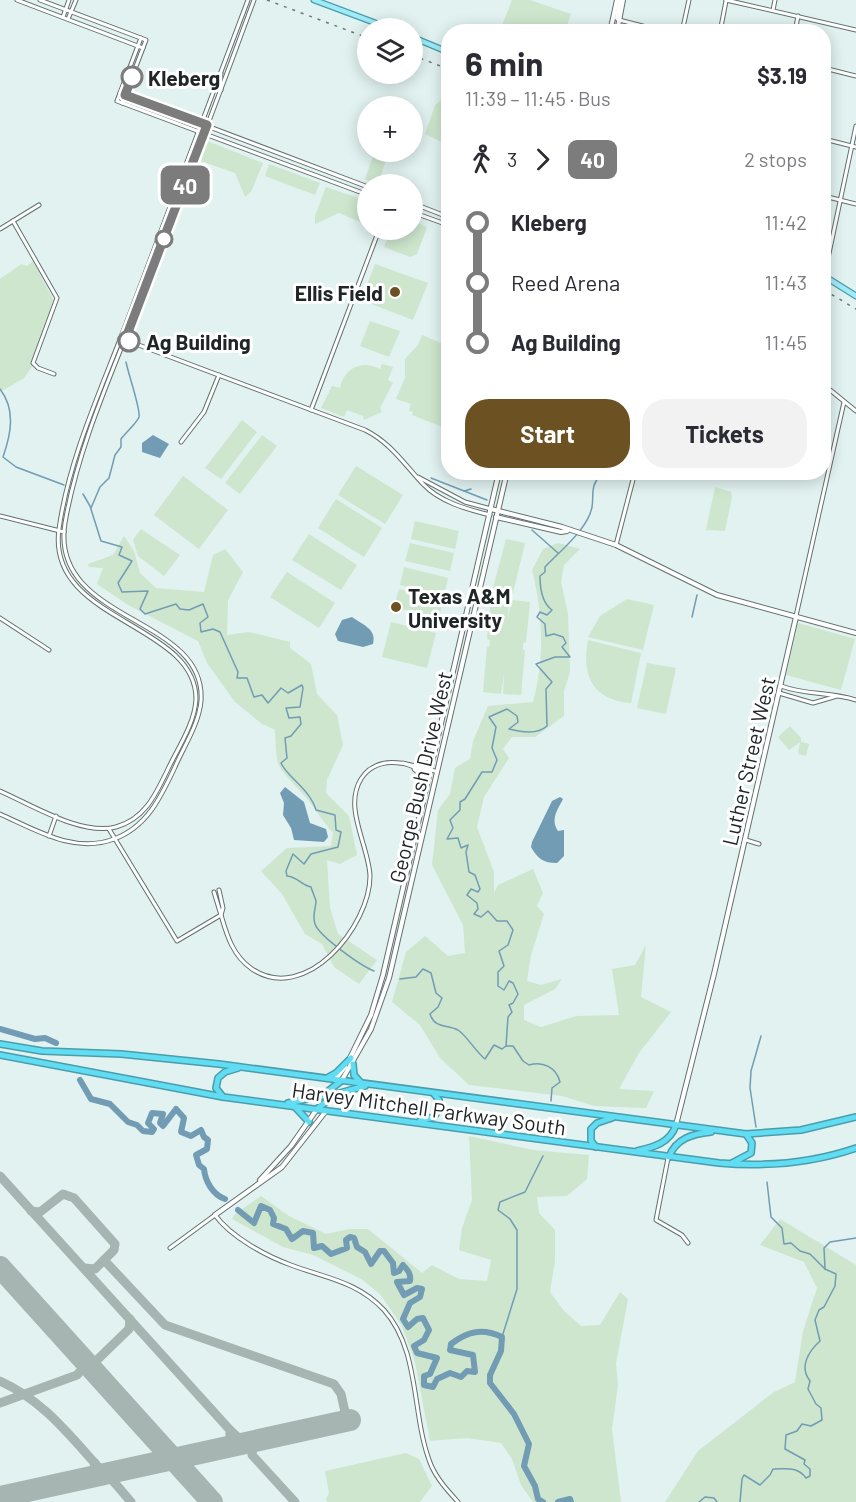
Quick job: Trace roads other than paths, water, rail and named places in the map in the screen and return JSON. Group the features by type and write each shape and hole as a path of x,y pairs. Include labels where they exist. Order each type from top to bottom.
{"highway":[{"name":"Harvey Mitchell Parkway South","path":"0,1044 42,1051 121,1054 242,1067 746,1134 801,1131 856,1117"},
{"name":"Harvey Mitchell Parkway South","path":"0,1055 223,1097 728,1164 796,1162 856,1149"},
{"path":"325,1079 352,1061 354,1075 361,1083"},
{"path":"223,1097 216,1088 218,1078 225,1072 242,1067"},
{"path":"281,1104 322,1096 338,1080"},
{"path":"317,1109 336,1094 373,1085"},
{"path":"413,1122 426,1121 437,1114 440,1102 432,1093"},
{"path":"294,1106 306,1116 309,1122"},
{"path":"596,1147 591,1141 591,1129 597,1123 614,1117"},
{"path":"636,1152 663,1143 676,1125"},
{"path":"669,1157 675,1146 691,1135 722,1131"},
{"path":"728,1164 751,1153 752,1143 746,1134"}],"main road":[{"path":"315,0 363,18"},
{"path":"618,24 620,0"},
{"path":"612,24 620,0"},
{"path":"423,42 441,49"},
{"path":"831,281 856,296"},
{"name":"George Bush Drive West","path":"352,1061 377,997 426,786 432,770 436,743 497,480"},
{"name":"George Bush Drive West","path":"338,1080 374,1023 389,978 432,770 505,480"},
{"path":"491,510 616,545 717,595 856,633"},
{"path":"490,515 561,532 570,531"},
{"name":"Luther Street West","path":"676,1125 746,840 796,616"},
{"path":"257,1183 291,1146 317,1109"},
{"path":"215,1215 282,1167 326,1111"}],"street":[{"path":"17,0 143,48"},
{"path":"40,0 146,39 122,103"},
{"path":"63,17 69,0"},
{"path":"0,791 78,826 109,829 129,822 149,806 185,739 191,721 196,700 189,672 177,656 96,603 79,588 65,564 59,531 76,462 95,405 248,0"},
{"path":"0,814 49,836 78,844 114,839 134,829 153,809 201,705 195,671 177,648 100,600 83,585 70,564 64,532 86,447 100,407 254,0"},
{"path":"684,24 689,0"},
{"path":"722,24 726,0 856,30"},
{"path":"773,10 775,0"},
{"path":"68,19 76,1"},
{"path":"796,24 798,16"},
{"path":"619,20 635,24"},
{"path":"121,39 124,32"},
{"path":"141,38 117,101 357,191"},
{"path":"224,62 230,64"},
{"path":"831,70 856,76"},
{"path":"220,73 218,87 221,90"},
{"path":"120,93 357,183"},
{"path":"152,114 155,106"},
{"path":"831,245 854,146 856,126"},
{"path":"831,141 854,146"},
{"path":"268,159 273,151"},
{"path":"831,198 856,204"},
{"path":"0,229 39,205"},
{"path":"423,207 441,214"},
{"path":"166,216 172,218"},
{"path":"423,216 441,222"},
{"path":"13,221 57,298 33,363 38,368 54,374"},
{"path":"311,410 375,240"},
{"path":"120,338 377,436 391,446 420,482 436,495 467,509 490,515"},
{"path":"181,442 204,412 219,375"},
{"path":"831,391 856,411"},
{"name":"Luther Street West","path":"831,460 844,402"},
{"path":"95,405 100,407"},
{"path":"418,477 465,502 491,510"},
{"path":"616,545 632,480"},
{"name":"Luther Street West","path":"796,616 827,480"},
{"path":"0,516 64,532"},
{"path":"79,588 83,585"},
{"path":"124,621 127,616"},
{"path":"0,618 49,650"},
{"path":"781,686 800,691 833,693 856,700"},
{"path":"779,693 813,703 837,696"},
{"path":"412,765 426,759 436,743"},
{"path":"217,891 223,908 221,915 234,951 245,964 260,973 276,978 294,977 313,970 324,962 346,936 362,911 369,881 368,857 354,804 357,787 364,775 375,767 387,763 412,765 432,770"},
{"path":"412,765 422,776 426,786"},
{"path":"49,836 56,816"},
{"path":"109,829 177,941 221,915"},
{"path":"746,840 759,844"},
{"path":"669,1157 656,1220 682,1235 688,1242"},
{"path":"170,1248 215,1215 226,1227 279,1260 354,1286 384,1310 400,1334 405,1349 426,1450 432,1467 458,1502"}],"water":[{"path":"153,435 169,444 160,458 142,452 142,443"},
{"path":"352,617 371,631 373,644 363,647 338,641 335,634 342,620"},
{"path":"285,787 304,802 310,823 326,829 328,837 324,842 294,840 291,828 283,815 284,803 280,793"},
{"path":"560,797 563,799 555,822 558,831 564,830 564,856 557,863 548,862 539,857 531,847 552,801"}],"waterway":[{"path":"91,508 100,487 109,478 115,455 121,447 121,439 139,417 126,362"},
{"path":"0,389 10,414 8,440 3,457 16,467 64,485"},
{"path":"431,478 487,500"},
{"path":"551,1101 552,1088 560,1082 555,1072 548,1066 529,1065 523,1061 513,1046 506,1046 508,1017 512,1012 509,1005 513,1003 518,994 513,983 509,981 504,990 498,986 498,972 504,966 499,951 508,945 513,930 507,921 497,921 488,911 481,917 474,914 478,909 477,903 467,895 471,889 478,892 480,889 475,875 469,872 466,852 468,845 461,848 458,838 447,839 453,828 450,820 460,810 460,802 465,799 482,772 492,772 497,760 492,748 496,727 489,717 507,709 517,716 518,722 509,729 534,732 547,726 546,689 552,682 536,664 555,657 570,657 562,647 566,643 563,637 554,634 546,636 545,624 537,617 540,612 547,615 552,610 544,599 540,576 545,572 545,567 573,539 585,523 592,507 597,480"},
{"path":"464,491 471,489"},
{"path":"83,494 90,506 101,541 122,547 119,555 132,561 118,583 122,592 148,591 140,609 145,614 176,604 180,609 189,610 203,604 208,617 200,623 201,632 213,629 220,632 238,672 237,678 247,678 254,697 262,695 268,703 281,688 288,693 302,685 300,707 286,708 289,718 300,717 301,724 291,736 285,738 287,758 281,763 304,789 316,810 335,815 336,830 341,832 338,847 311,854 304,864 293,854 286,871 287,876 311,887 316,901 315,924 324,936 374,971"},
{"path":"532,530 558,553"},
{"path":"692,617 697,595"},
{"path":"400,979 416,977 423,969 431,973 436,993 442,998 438,1007 430,1014 432,1019 438,1024 458,1030 485,1059 494,1045 502,1049 506,1046"},
{"path":"0,1029 35,1039 45,1038 56,1043"},
{"path":"756,1127 750,1088 751,1071 761,1036"},
{"path":"80,1080 91,1099 110,1104 128,1122 137,1125 143,1131 152,1132 154,1129 148,1123 152,1113 163,1114 160,1123 163,1126 176,1109 184,1118 181,1132 191,1136 201,1130 208,1140 207,1149 196,1155 210,1187 225,1199"},
{"path":"502,1337 517,1289 517,1230 510,1219 498,1210 500,1202 525,1192 543,1156"},
{"path":"767,1182 771,1217 782,1228 784,1244 791,1243 800,1251 810,1254 825,1269"},
{"path":"238,1210 254,1223 261,1206 270,1210 274,1218 273,1224 286,1229 292,1239 303,1231 313,1233 314,1248 322,1246 331,1254 347,1248 346,1240 350,1237 354,1238 357,1247 365,1252 371,1264 380,1251 384,1251 393,1263 394,1273 399,1271 403,1265 409,1272 410,1281 397,1282 404,1295 417,1288 422,1289 420,1297 410,1303 403,1319 408,1327 417,1319 423,1318 429,1330 424,1340 414,1346 417,1353 437,1358 430,1374 424,1376 424,1385 433,1387 437,1379 450,1373 461,1377 467,1371 475,1372 473,1355 450,1350 451,1344 457,1340 475,1332 488,1332 502,1337 501,1351 490,1375 490,1383 514,1414 529,1444 524,1466 535,1486 538,1499 543,1502"},
{"path":"740,1502 744,1475 760,1485 773,1469 791,1469 803,1474 806,1478 810,1476 810,1469 804,1464 805,1460 785,1449 786,1435 797,1431 802,1424 811,1426 822,1420 821,1408 816,1404 808,1389 810,1381 805,1365 812,1350 820,1341 815,1320 835,1286 836,1274 825,1269 824,1248 830,1242 856,1238"},
{"path":"699,1502 705,1497 714,1498 717,1502"},
{"path":"558,1502 570,1499 571,1502"}],"railway":[{"path":"267,0 357,34"},
{"path":"423,59 441,66"},
{"path":"831,294 856,309"}],"place":[{"name":"Kleberg","path":"132,77"},
{"name":"Ellis Field","path":"395,292"},
{"name":"Ag Building","path":"129,341"},
{"name":"Texas A&M University","path":"396,607"}]}
